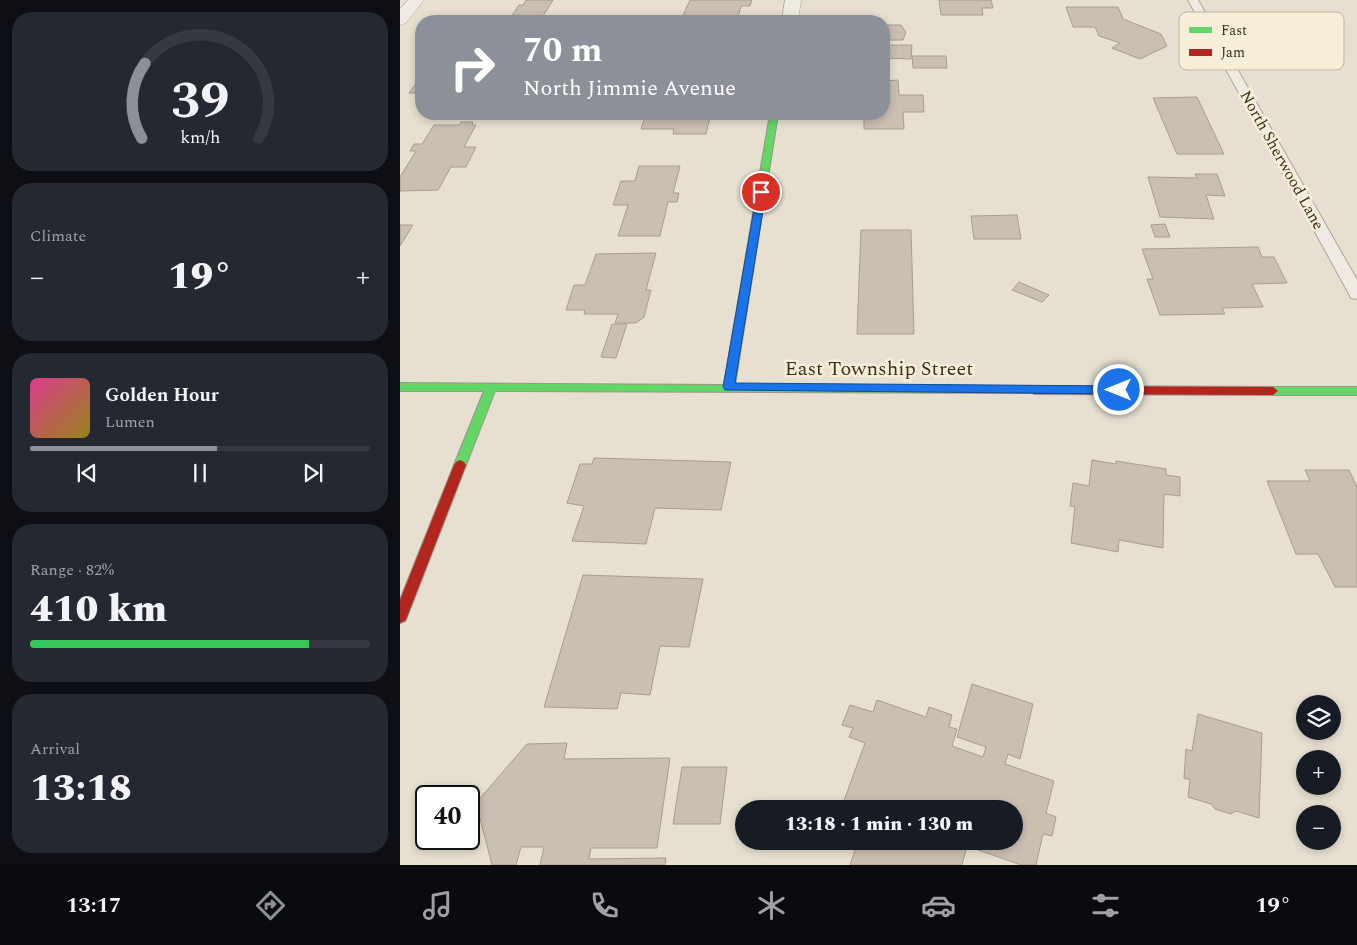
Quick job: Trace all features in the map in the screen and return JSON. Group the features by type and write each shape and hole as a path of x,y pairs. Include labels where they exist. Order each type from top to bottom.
{"street":[{"path":"400,20 416,0"},
{"path":"791,15 793,0"},
{"path":"729,387 773,120"},
{"name":"East Township Street","path":"400,387 1357,391"},
{"path":"400,617 491,387"}],"lane":[{"name":"North Sherwood Lane","path":"1193,0 1200,12"},
{"name":"North Sherwood Lane","path":"1232,70 1357,294"}],"building":[{"path":"526,0 553,0 544,15 512,15 519,5 523,5"},
{"path":"690,0 752,0 750,6 741,6 739,15 683,15"},
{"path":"939,0 991,0 993,8 982,8 983,15 941,15"},
{"path":"1066,7 1118,7 1123,19 1161,34 1167,46 1140,59 1112,48 1120,43 1099,36 1095,27 1073,27"},
{"path":"890,25 901,25 906,32 903,40 890,40"},
{"path":"890,45 912,45 911,59 890,58"},
{"path":"912,56 946,56 947,68 913,68"},
{"path":"898,80 899,95 923,95 924,112 903,112 904,129 864,129 864,120 890,120 890,81"},
{"path":"415,85 415,93 409,93"},
{"path":"1197,97 1224,154 1177,154 1153,98"},
{"path":"644,120 709,120 706,134 673,134 674,129 641,129"},
{"path":"461,122 473,122 472,125 476,125 464,147 476,147 466,167 451,167 438,190 400,191 400,177 416,151 410,151 414,144 422,144 434,125 459,125"},
{"path":"639,166 680,166 673,193 679,193 677,202 668,202 660,236 618,236 628,205 613,205 621,181 635,181"},
{"path":"1195,174 1217,174 1225,196 1206,195 1214,219 1160,217 1148,177 1197,178"},
{"path":"1017,215 1021,239 974,239 971,216"},
{"path":"1165,224 1170,237 1155,237 1151,225"},
{"path":"400,225 413,225 400,246"},
{"path":"861,230 911,230 914,334 857,334"},
{"path":"1258,247 1262,257 1274,257 1287,283 1252,284 1263,307 1222,308 1225,314 1160,315 1147,279 1153,279 1142,249"},
{"path":"656,253 646,290 651,290 644,317 636,323 615,323 618,314 584,314 585,310 566,310 574,285 585,285 596,254"},
{"path":"1019,282 1049,295 1042,302 1012,290"},
{"path":"612,324 627,324 616,358 601,357"},
{"path":"594,458 731,462 721,510 655,508 646,544 572,541 584,506 567,503 580,464 592,464"},
{"path":"1092,460 1116,464 1116,461 1166,469 1166,475 1180,477 1180,496 1164,494 1163,548 1119,540 1118,552 1071,543 1075,507 1070,506 1073,483 1089,486"},
{"path":"1305,470 1349,470 1357,487 1357,587 1335,587 1318,554 1296,554 1267,481 1310,481"},
{"path":"583,575 703,579 689,647 660,646 650,695 621,693 617,709 544,707"},
{"path":"972,684 1033,704 1020,759 1008,754 1005,764 1054,781 1046,813 1056,817 1052,836 1043,834 1036,865 1021,865 978,850 1023,850 1023,800 844,800 865,743 849,737 853,728 842,725 850,705 873,712 877,700 926,717 929,707 952,715 949,727 957,729 952,746 983,757 986,747 957,737"},
{"path":"1198,714 1262,733 1259,818 1236,811 1231,814 1215,809 1211,804 1188,797 1190,780 1184,778 1186,749 1192,751"},
{"path":"567,743 564,759 670,758 657,848 591,848 589,859 666,858 665,865 540,865 544,847 521,847 516,865 492,865 480,818 480,798 527,744"},
{"path":"682,767 727,767 720,824 673,824"},
{"path":"855,850 966,850 962,865 850,865"}],"traffic: fast":[{"path":"729,387 773,120"},
{"path":"400,387 1034,390"},
{"path":"460,465 491,387"},
{"path":"1273,391 1357,391"}],"traffic: jam":[{"path":"1034,390 1273,391"},
{"path":"400,617 460,465"}],"route":[{"path":"761,192 729,387 1119,390"}]}
